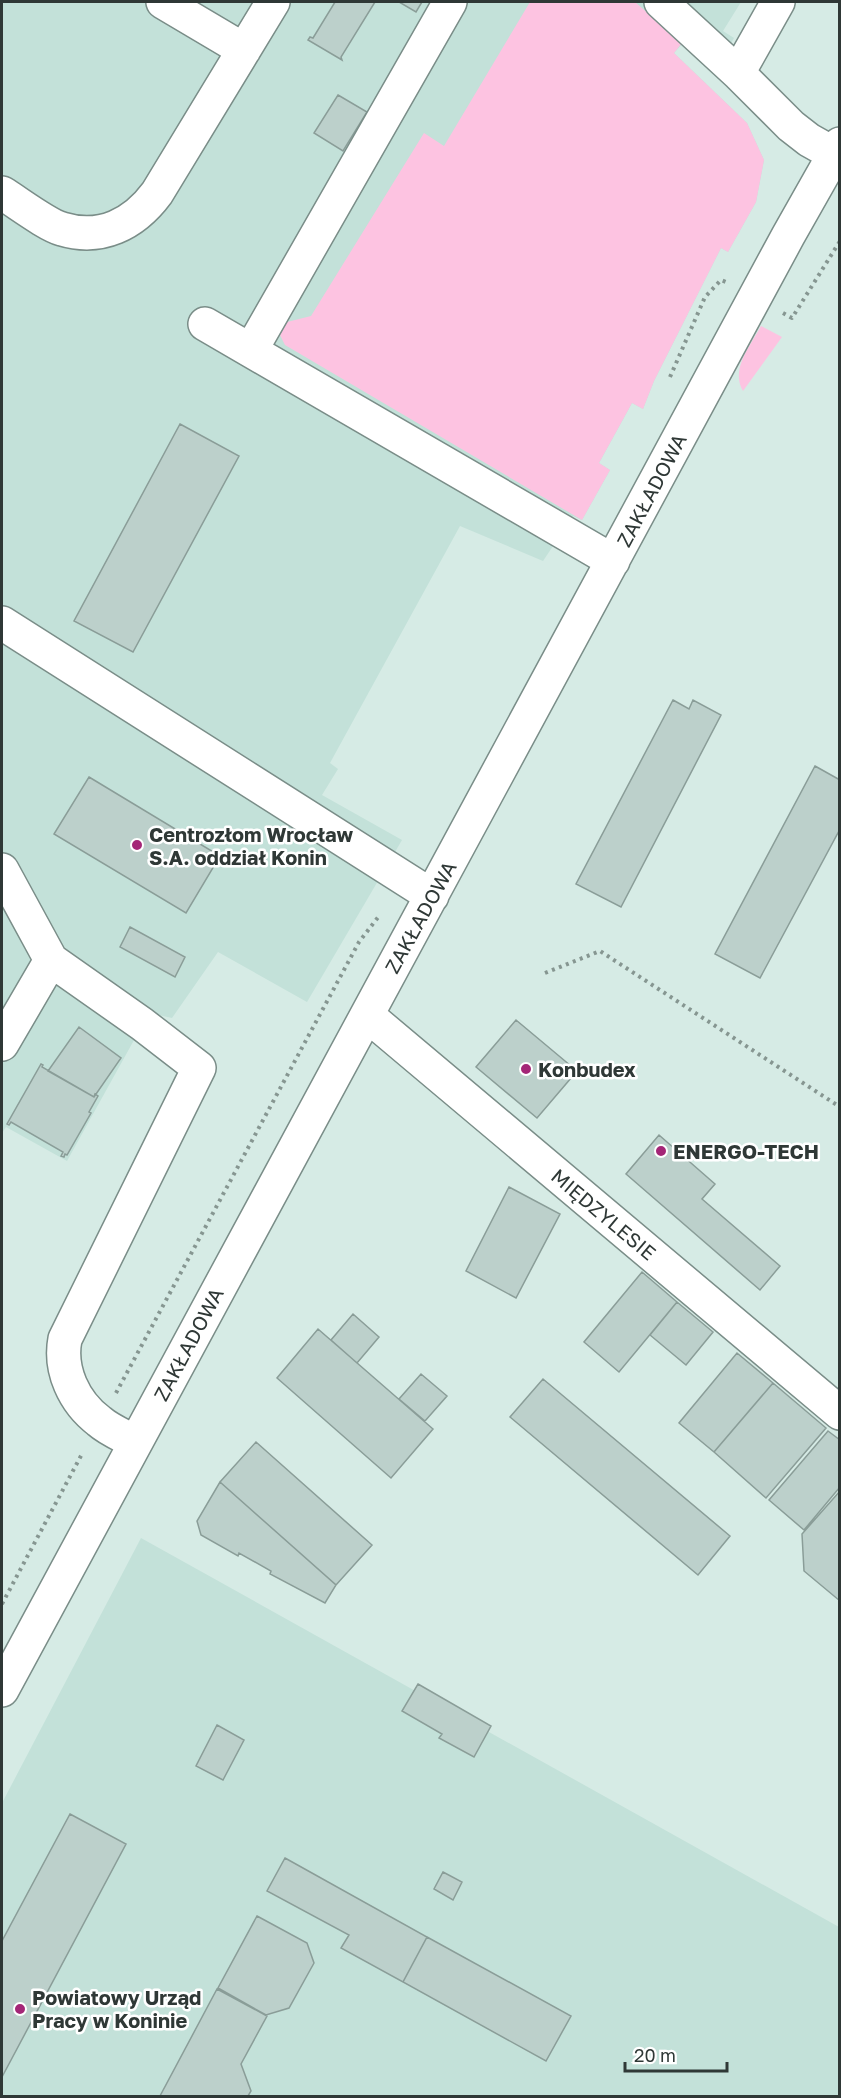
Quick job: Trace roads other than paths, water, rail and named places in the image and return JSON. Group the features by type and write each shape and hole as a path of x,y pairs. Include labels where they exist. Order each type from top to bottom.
{"street":[{"path":"163,2 244,50"},
{"path":"2,193 61,229 86,233 109,230 128,222 144,210 157,193 273,2"},
{"path":"251,350 450,2"},
{"path":"661,2 791,126 809,140 837,149"},
{"path":"738,73 778,2"},
{"name":"ZAKŁADOWA","path":"2,1690 837,149"},
{"path":"205,324 613,561"},
{"path":"2,623 432,896"},
{"path":"2,870 51,960 142,1024 199,1068 66,1339 62,1354 65,1370 78,1399 99,1422 135,1442"},
{"path":"2,1044 51,960"},
{"name":"MIĘDZYLESIE","path":"367,1015 840,1413"}],"place":[{"name":"Centrozłom Wrocław S.A. oddział Konin","path":"137,845"},
{"name":"Konbudex","path":"526,1069"},
{"name":"ENERGO-TECH","path":"661,1151"},
{"name":"Powiatowy Urząd Pracy w Koninie","path":"20,2009"}]}
